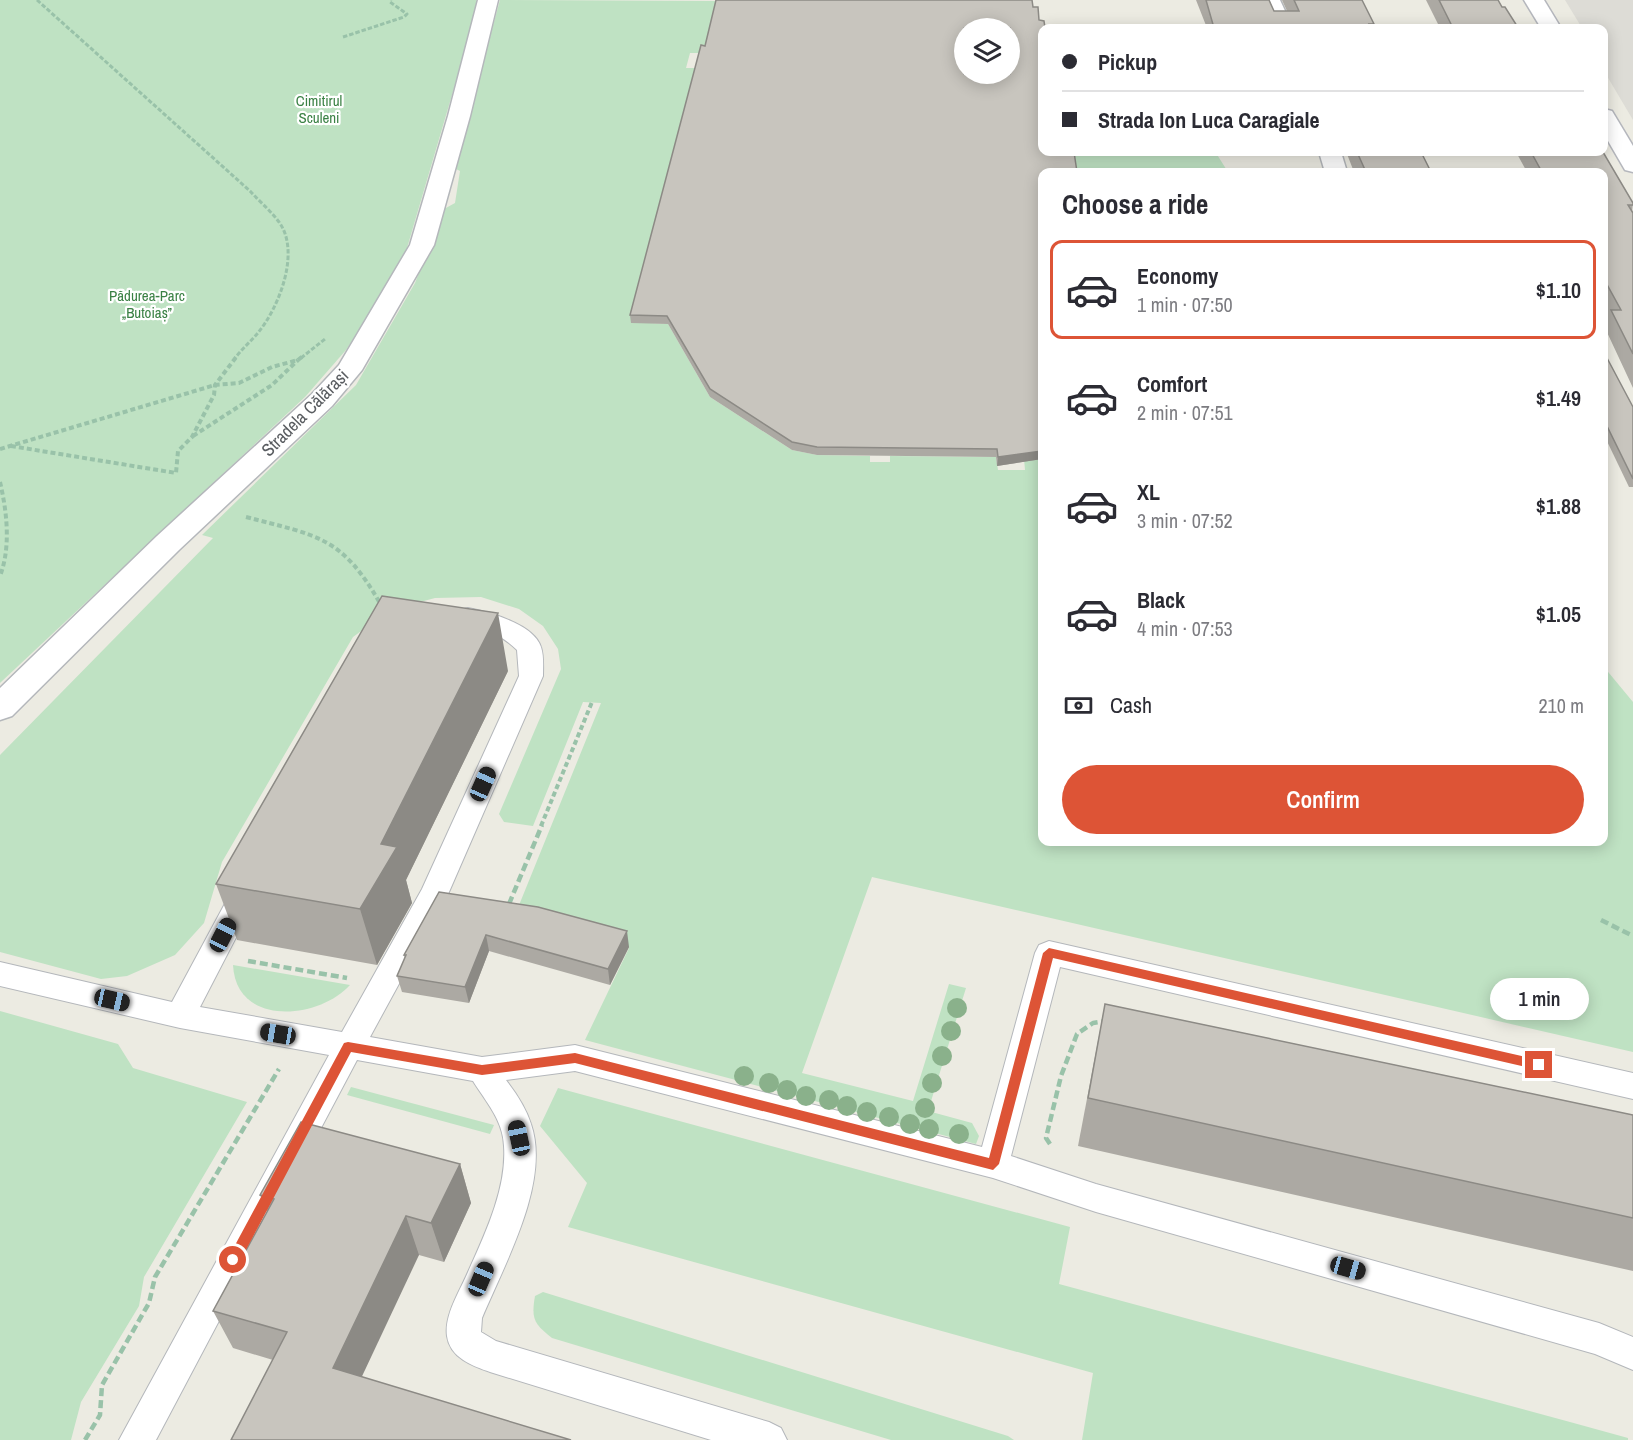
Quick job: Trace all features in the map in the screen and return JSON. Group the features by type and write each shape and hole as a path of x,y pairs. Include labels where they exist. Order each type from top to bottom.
{"street":[{"name":"Stradela Călărași","path":"0,708 207,507 322,400 349,370 422,244 459,116 488,0"},
{"path":"1270,0 1281,24"},
{"path":"1534,0 1549,24"},
{"path":"1608,123 1633,165"}],"lane":[{"path":"137,1440 348,1047 435,892 531,676 529,647 513,632 492,620 462,615 443,617"},
{"path":"180,1016 256,871"},
{"path":"993,1164 1049,953 1633,1086"},
{"path":"0,974 180,1016 482,1070 575,1058 993,1164 1096,1198 1599,1339 1633,1354"},
{"path":"482,1070 516,1124 522,1152 519,1180 465,1318 464,1337 472,1347 490,1356 769,1440"}],"path":[{"path":"37,0 228,170 280,223 287,240 289,262 281,292 257,334 248,341 215,384 214,395 192,436"},
{"path":"343,37 404,17 407,14 390,2 391,0"},
{"path":"11,446 123,466 176,472 178,451 192,436 272,385 327,337"},
{"path":"0,449 215,384 239,383 272,367 298,360"},
{"path":"0,482 7,514 4,560 0,576"},
{"path":"207,507 315,537 335,547 361,573 383,609"},
{"path":"500,902 511,904 592,702"},
{"path":"1601,920 1633,936"},
{"path":"212,956 383,984"},
{"path":"1054,1150 1046,1138 1061,1076 1077,1034 1093,1023 1109,1021"},
{"path":"85,1440 100,1414 102,1385 149,1303 154,1277 298,1038"}],"shaded area":[{"path":"1565,0 1633,0 1633,120 1608,78 1608,24 1580,24"}],"green space":[{"path":"0,0 476,0 479,3 407,248 385,292 346,350 305,397 0,683"},
{"path":"500,0 718,1 705,53 690,53 686,68 697,68 631,322 668,324 710,397 792,450 817,455 870,456 870,462 890,462 890,456 996,457 998,470 1025,470 1024,459 1038,459 1038,846 1608,846 1608,672 1633,702 1633,1052 872,877 802,1073 913,1101 949,984 966,988 928,1111 972,1123 979,1136 976,1144 585,1040 629,948 513,920 601,703 583,702 533,826 504,822 499,814 561,669 558,649 543,626 519,609 481,597 435,598 390,610 353,637 222,862 204,923 175,955 127,976 101,979 0,952 0,755 213,538 202,535 356,385 415,283 444,209 455,203 460,171 454,168"},
{"path":"1067,156 1218,156 1225,168 1061,168"},
{"path":"233,965 350,985 336,997 319,1005 300,1010 281,1011 263,1008 248,999 238,985"},
{"path":"0,1011 118,1044 133,1068 247,1102 144,1277 139,1306 81,1402 71,1440 0,1440"},
{"path":"351,1087 494,1125 490,1134 347,1095"},
{"path":"558,1088 1070,1227 1059,1284 1570,1422 1628,1438 1628,1440 1082,1440 1093,1373 568,1227 587,1183 540,1126"},
{"path":"543,1292 1008,1436 1014,1440 891,1440 552,1338 541,1329 534,1316 535,1296"}],"building":[{"path":"716,0 1032,0 1033,7 1038,7 1039,20 1044,21 1044,24 1038,24 1038,156 1075,156 1076,168 1038,168 1038,452 998,457 997,449 817,447 792,442 710,389 667,316 630,315 701,45 705,46"},
{"path":"1206,0 1269,0 1274,11 1299,11 1294,0 1362,0 1374,24 1369,24 1213,24"},
{"path":"1439,0 1498,0 1516,24 1451,24"},
{"path":"1359,156 1423,156 1429,168 1364,168"},
{"path":"1533,156 1605,156 1633,203 1633,205 1628,205 1633,213 1633,354 1611,310 1621,310 1608,286 1608,168 1540,168"},
{"path":"1608,360 1633,407 1633,479 1608,428"},
{"path":"382,596 498,613 381,844 397,847 360,909 216,884"},
{"path":"439,892 538,907 627,931 608,969 486,935 465,987 397,976 406,955 404,955"},
{"path":"1105,1004 1633,1115 1633,1218 1088,1098"},
{"path":"301,1122 460,1164 431,1223 406,1216 333,1368 571,1440 231,1440 287,1332 213,1311 274,1199 260,1195"}],"route":[{"path":"233,1260 348,1047 482,1070 575,1058 993,1164 1049,953 1539,1065"}],"park label":[{"name":"Cimitirul Sculeni","path":"319,110"},
{"name":"Pădurea-Parc „Butoiaș”","path":"147,304"}]}
